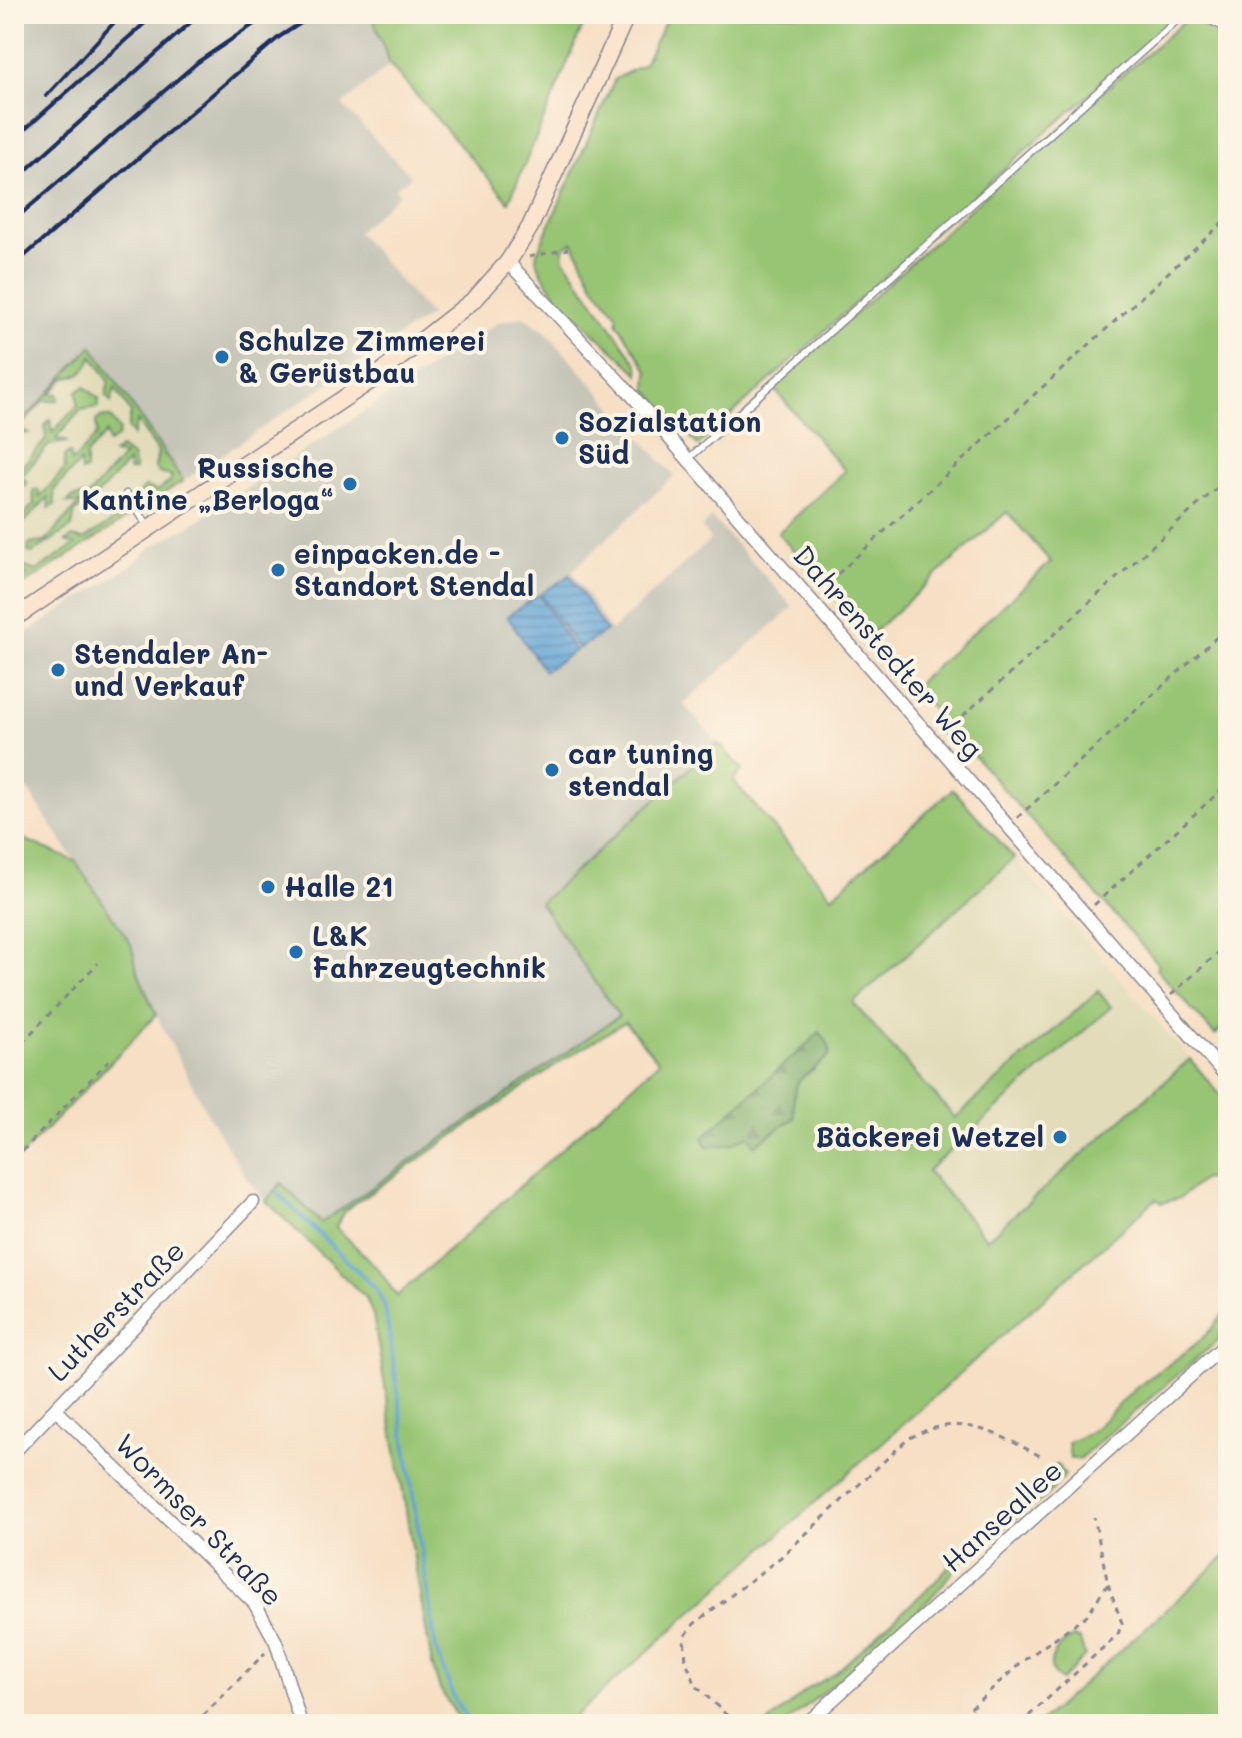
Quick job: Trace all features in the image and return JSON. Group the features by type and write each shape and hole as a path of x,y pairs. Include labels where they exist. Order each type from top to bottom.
{"main road":[{"path":"14,618 405,355 475,299 517,260 627,14"}],"street":[{"name":"Dahrenstedter Weg","path":"517,260 687,460 1165,1001 1228,1078"},
{"name":"Lutherstraße","path":"14,1452 253,1202"},
{"name":"Hanseallee","path":"806,1724 1228,1342"},
{"name":"Wormser Straße","path":"55,1409 255,1604 276,1642 301,1724"}],"lane":[{"path":"687,460 1184,14"},
{"path":"1196,14 1228,29"},
{"path":"126,494 149,527"}],"path":[{"path":"810,599 1228,218"},
{"path":"517,260 568,249"},
{"path":"935,741 1228,478"},
{"path":"1009,825 1228,627"},
{"path":"1087,912 1228,784"},
{"path":"1165,1001 1228,944"},
{"path":"14,1051 98,963"},
{"path":"14,1160 112,1057"},
{"path":"736,1724 708,1701 696,1686 684,1649 684,1637 694,1624 772,1565 897,1448 923,1430 980,1426 1042,1457"},
{"path":"1020,1724 1118,1634 1122,1623 1108,1584 1094,1517"},
{"path":"953,1724 1023,1661 1086,1616 1108,1584"},
{"path":"195,1724 276,1642"}],"shaded area":[{"path":"14,14 383,14 374,21 390,65 342,105 411,176 395,188 399,194 357,232 430,315 183,481 92,346 14,431"},
{"path":"523,317 545,331 674,476 572,571 611,631 710,540 702,527 712,518 793,607 683,704 718,743 541,903 619,1016 321,1223 281,1183 266,1201 247,1179 207,1113 156,1015 130,944 14,769 14,641 131,566 150,548 204,517 499,322"},
{"path":"92,346 183,481 14,591 14,431"},
{"path":"1014,858 1190,1059 988,1239 927,1171 1111,1006 1098,992 956,1118 853,1003"}],"green space":[{"path":"383,14 588,14 509,202 390,65 374,21"},
{"path":"669,14 1177,14 1130,60 1014,160 698,445 647,390 648,371 617,322 618,316 594,285 573,242 563,248 564,259 638,365 639,375 563,302 550,286 536,255 615,79 644,64"},
{"path":"1189,17 1228,33 1228,1023 1215,1035 1156,969 1159,965 913,687 1051,562 1007,512 869,636 778,533 845,471 774,389 706,449 1017,166"},
{"path":"92,346 183,481 142,507 140,491 145,487 157,491 170,482 172,476 159,473 155,468 158,452 137,421 133,435 128,428 131,413 115,388 111,402 106,395 109,381 92,356 83,372 65,378 50,394 58,394 58,400 43,401 18,429 28,433 14,436 14,431"},
{"path":"85,387 99,399 98,407 81,410 56,438 66,442 49,445 19,479 27,480 26,486 14,486 14,475 46,440 45,426 50,420 52,433 78,405 77,391"},
{"path":"101,417 110,417 119,430 117,438 108,443 106,433 86,455 86,470 81,472 80,462 54,490 55,505 49,508 48,497 22,525 23,540 17,542 14,526 34,504 33,491 38,489 40,497 65,469 64,456 70,453 72,462 97,435 96,421"},
{"path":"120,448 132,456 135,470 129,471 128,462 97,495 98,510 92,510 93,500 75,512 72,527 32,553 28,552 29,544 45,542 80,503 67,503 73,497 88,496 124,456 113,454"},
{"path":"124,508 130,516 14,591 14,585 28,576 19,572 25,567 36,571 75,545 66,541 73,537 83,540 123,515 113,511"},
{"path":"718,743 743,770 733,780 832,896 953,789 1014,858 853,1003 955,1118 1098,991 1111,1007 927,1171 987,1239 1190,1059 1228,1104 1228,1195 1213,1180 1203,1179 1180,1198 1162,1203 1156,1199 566,1724 462,1724 440,1689 432,1665 373,1315 366,1298 266,1201 281,1183 321,1223 619,1016 540,903","holes":["625,1022 659,1062 397,1296 378,1269 336,1227 344,1211 566,1058","824,1037 814,1070 797,1079 793,1098 794,1118 755,1145 749,1136"]},
{"path":"14,835 75,861 131,944 137,970 156,1015 14,1163"},
{"path":"820,1032 829,1045 830,1055 800,1080 794,1093 794,1118 755,1145 749,1136 729,1145 707,1147 703,1137"},
{"path":"1228,1306 1228,1327 1216,1342 1079,1459 1070,1459 1068,1442 1096,1427 1135,1389 1198,1342"},
{"path":"1057,1465 1065,1475 1048,1495 998,1532 993,1527 976,1543 973,1539"},
{"path":"1228,1554 1228,1724 1038,1724"},
{"path":"958,1555 962,1560 944,1583 902,1626 785,1724 767,1724 808,1689 834,1674 935,1582"},
{"path":"1073,1637 1080,1640 1085,1656 1061,1681 1051,1663 1056,1651"}],"water":[{"path":"570,575 606,631 578,649 541,594"},
{"path":"539,595 575,651 544,671 507,616"}],"waterway":[{"path":"276,1192 375,1288 385,1307 436,1649 455,1701 472,1724"}],"railway":[{"path":"46,96 122,14"},
{"path":"14,139 155,14"},
{"path":"14,181 200,14"},
{"path":"14,220 198,62 269,14"},
{"path":"14,265 279,37 315,14"}],"place":[{"name":"Schulze Zimmerei & Gerüstbau","path":"222,357"},
{"name":"Sozialstation Süd","path":"562,438"},
{"name":"Russische Kantine „Berloga“","path":"350,484"},
{"name":"einpacken.de - Standort Stendal","path":"278,570"},
{"name":"Stendaler An- und Verkauf","path":"58,670"},
{"name":"car tuning stendal","path":"552,770"},
{"name":"Halle 21","path":"268,887"},
{"name":"L&K Fahrzeugtechnik","path":"296,952"},
{"name":"Bäckerei Wetzel","path":"1060,1137"}]}
